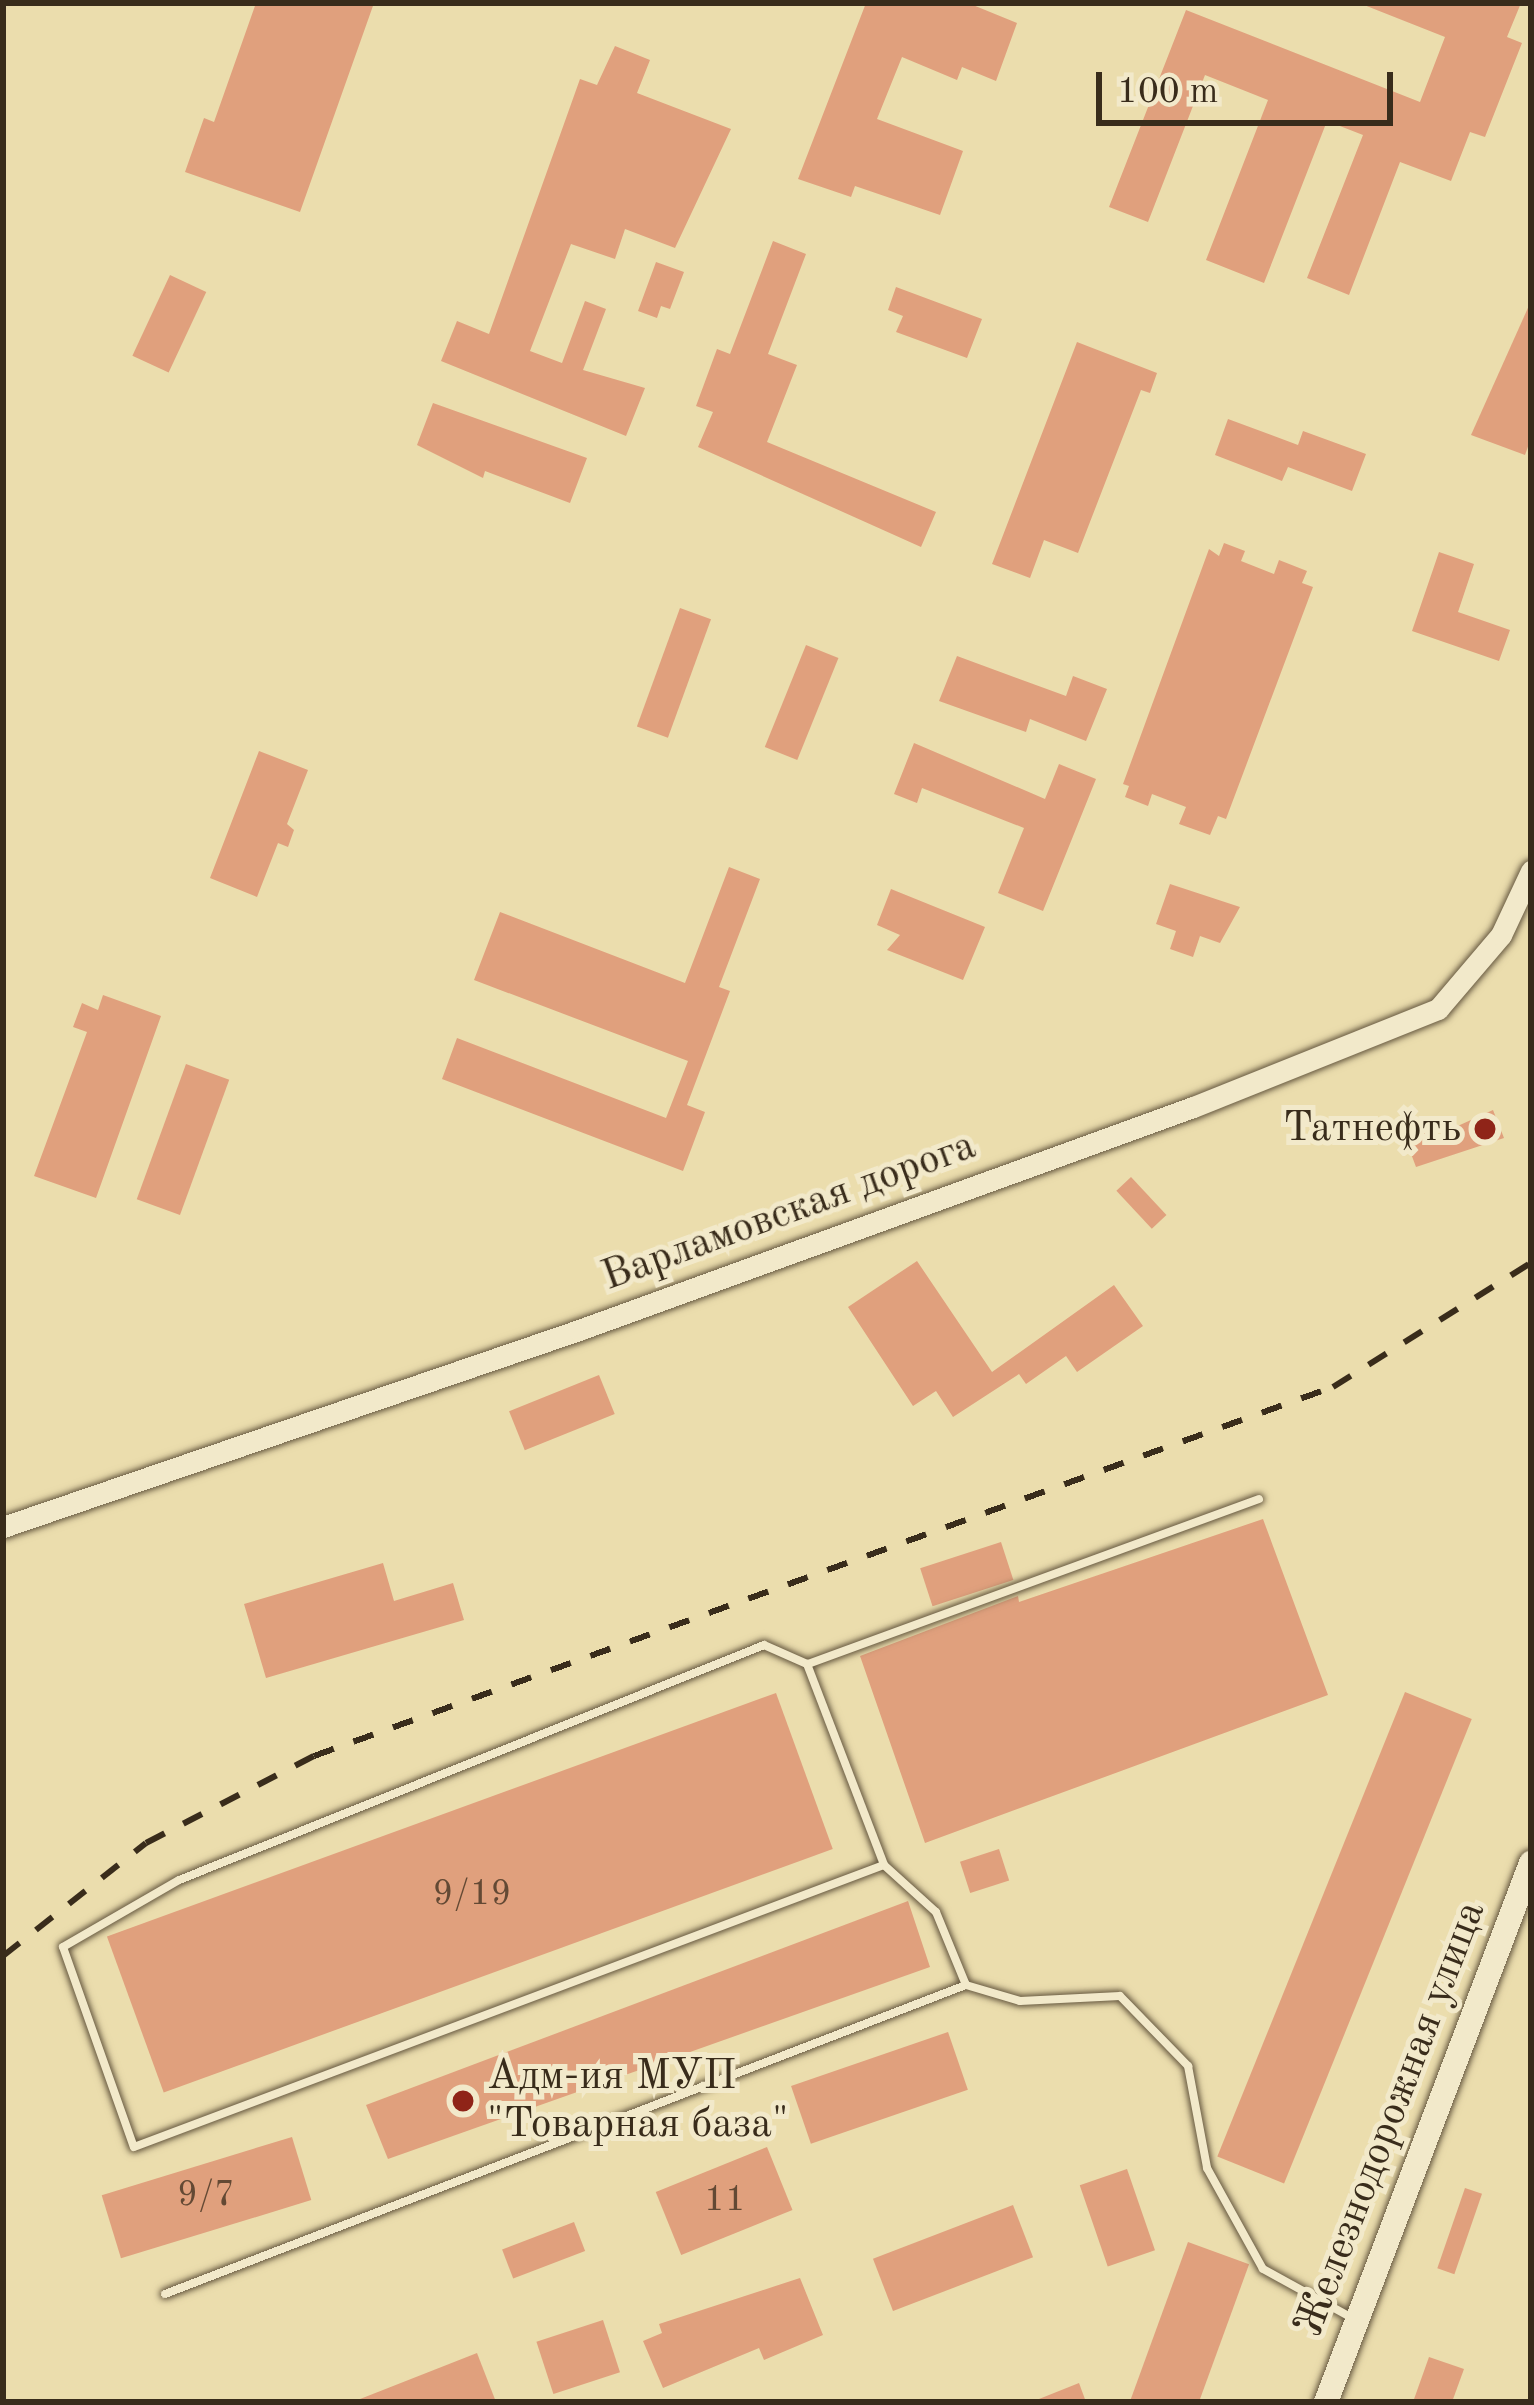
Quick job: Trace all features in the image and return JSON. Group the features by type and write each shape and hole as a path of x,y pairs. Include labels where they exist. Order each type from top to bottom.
{"main road":[{"name":"Железнодорожная улица","path":"1326,2402 1531,1863"}],"street":[{"name":"Варламовская дорога","path":"3,1527 579,1330 1193,1107 1438,1009 1501,935 1531,872"}],"lane":[{"path":"884,1864 134,2147 63,1947 178,1880 764,1645 807,1664 1259,1499"},
{"path":"807,1664 884,1864 936,1912 967,1985"},
{"path":"165,2294 967,1985 1020,2001 1120,1996 1188,2066 1207,2168 1263,2269 1355,2320"}],"building":[{"path":"256,3 374,3 300,212 185,172 204,118 214,122"},
{"path":"866,3 968,3 1017,23 996,81 962,67 957,80 902,57 877,119 963,151 940,215 855,186 851,197 798,179"},
{"path":"1359,3 1521,3 1507,37 1522,43 1485,137 1470,132 1451,181 1400,162 1349,295 1307,278 1363,135 1327,121 1264,283 1206,260 1268,100 1205,75 1148,222 1109,207 1186,10 1420,102 1445,37"},
{"path":"615,46 650,60 637,93 731,129 675,248 625,229 615,259 571,244 530,351 562,363 585,301 606,309 583,370 645,388 626,436 441,361 457,321 489,334 580,79 597,85"},
{"path":"773,241 806,254 768,354 797,365 767,442 936,512 921,547 698,447 713,412 696,406 717,349 730,354"},
{"path":"656,262 684,272 670,309 661,306 657,318 638,311"},
{"path":"170,275 206,292 169,373 132,356"},
{"path":"896,287 982,319 967,358 896,332 903,316 888,310"},
{"path":"1531,301 1531,438 1525,455 1471,435"},
{"path":"1077,342 1157,373 1150,393 1141,390 1078,553 1044,540 1030,578 992,564"},
{"path":"433,403 587,458 570,503 485,471 483,478 417,445"},
{"path":"1228,419 1298,445 1303,431 1366,454 1352,491 1288,467 1282,481 1215,455"},
{"path":"1224,543 1245,551 1241,561 1274,574 1279,560 1307,571 1302,583 1313,587 1226,819 1218,816 1210,835 1179,824 1186,807 1152,794 1148,806 1125,797 1129,786 1123,784 1209,549 1219,556"},
{"path":"1439,552 1474,564 1458,612 1510,630 1499,661 1412,631"},
{"path":"680,608 711,619 668,738 637,726"},
{"path":"806,645 838,658 797,760 765,747"},
{"path":"957,656 1066,696 1073,676 1107,689 1086,741 1030,719 1026,732 939,701"},
{"path":"914,743 1045,799 1059,764 1096,779 1043,911 998,893 1024,828 922,788 917,803 894,794"},
{"path":"259,751 308,770 287,824 294,830 288,847 278,843 257,897 210,878"},
{"path":"729,867 760,879 719,987 730,991 687,1105 705,1112 683,1171 442,1079 457,1038 666,1118 688,1061 474,980 500,912 685,983"},
{"path":"1170,884 1240,907 1220,943 1200,936 1193,957 1170,949 1176,931 1156,924"},
{"path":"891,889 985,927 963,980 887,950 900,935 877,925"},
{"path":"103,995 161,1016 96,1198 34,1176 87,1032 73,1027 82,1003 98,1010"},
{"path":"186,1064 229,1080 180,1215 137,1199"},
{"path":"1493,1110 1504,1138 1416,1167 1401,1127 1421,1119 1429,1139"},
{"path":"1131,1177 1166,1215 1152,1229 1116,1191"},
{"path":"917,1261 992,1372 1114,1285 1143,1326 1077,1372 1066,1356 1026,1384 1019,1374 953,1417 936,1391 913,1406 848,1307"},
{"path":"599,1375 615,1414 525,1450 509,1411"},
{"path":"1263,1519 1328,1695 925,1843 860,1656 1018,1596 1019,1602"},
{"path":"1001,1542 1013,1580 933,1606 920,1568"},
{"path":"383,1563 394,1601 453,1583 464,1620 266,1678 244,1604"},
{"path":"1405,1692 1472,1719 1284,2183 1217,2157"},
{"path":"776,1693 833,1849 164,2093 107,1937"},
{"path":"999,1849 1009,1880 970,1893 960,1862"},
{"path":"908,1901 930,1967 388,2159 366,2105"},
{"path":"948,2032 968,2090 811,2144 791,2086"},
{"path":"292,2137 311,2200 121,2258 102,2195"},
{"path":"767,2147 792,2210 681,2255 656,2192"},
{"path":"1127,2169 1155,2250 1108,2267 1080,2185"},
{"path":"1465,2188 1482,2194 1454,2274 1437,2268"},
{"path":"1013,2205 1033,2257 893,2311 873,2259"},
{"path":"574,2222 585,2251 513,2279 502,2250"},
{"path":"1188,2242 1249,2264 1199,2402 1130,2402"},
{"path":"800,2278 823,2335 764,2360 759,2348 663,2388 643,2341 662,2333 659,2324"},
{"path":"603,2320 620,2372 553,2394 536,2342"},
{"path":"477,2353 496,2402 355,2402 355,2401"},
{"path":"1429,2357 1464,2369 1452,2402 1413,2402"},
{"path":"1079,2383 1086,2402 1034,2402 1034,2401"}],"railway":[{"path":"3,1956 146,1843 314,1756 1333,1387 1531,1263"}],"place":[{"name":"Татнефть","path":"1485,1129"},
{"name":"Адм-ия МУП \"Товарная база\"","path":"463,2101"}]}
